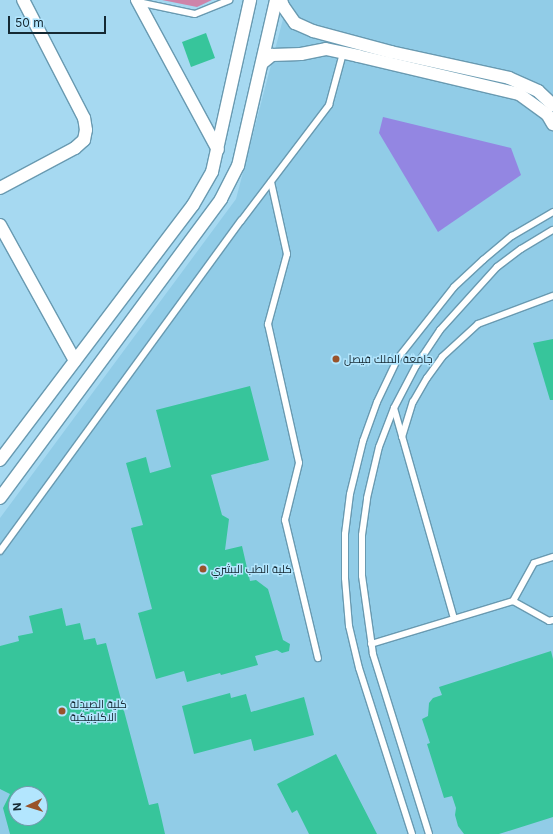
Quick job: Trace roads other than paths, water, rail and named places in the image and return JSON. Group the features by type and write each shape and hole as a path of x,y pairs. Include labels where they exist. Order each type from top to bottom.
{"street":[{"path":"0,188 76,148 84,140 86,130 84,118 23,0"},
{"path":"0,460 193,205 212,172 250,0"},
{"path":"0,498 221,199 238,166 276,0"},
{"path":"281,0 283,6 295,23 313,31 390,52 509,78 538,91 553,105"},
{"path":"137,1 218,150"},
{"path":"262,63 272,55 301,54 326,49 489,85 519,94 547,114 553,124"},
{"path":"0,225 75,361"}],"lane":[{"path":"137,1 195,14 229,0"},
{"path":"0,552 329,105 342,53"},
{"path":"271,182 287,254 268,324 299,463 285,520 318,658"},
{"path":"412,834 359,668 349,626 345,563 350,494 362,441 377,402 398,358 454,288 483,260 512,236 553,212"},
{"path":"429,834 371,644 362,576 362,535 366,498 379,447 394,408 416,366 440,330 467,297 497,267 521,249 553,230"},
{"path":"402,437 413,402 427,378 442,358 468,333 478,324 553,296"},
{"path":"394,408 454,618"},
{"path":"371,644 513,601 534,563 553,557"},
{"path":"513,601 549,621 553,620"}],"place":[{"name":"جامعة الملك فيصل","path":"336,359"},
{"name":"كلية الطب البشري","path":"203,569"},
{"name":"كلية الصيدلة الاكلينيكية","path":"62,711"}]}
